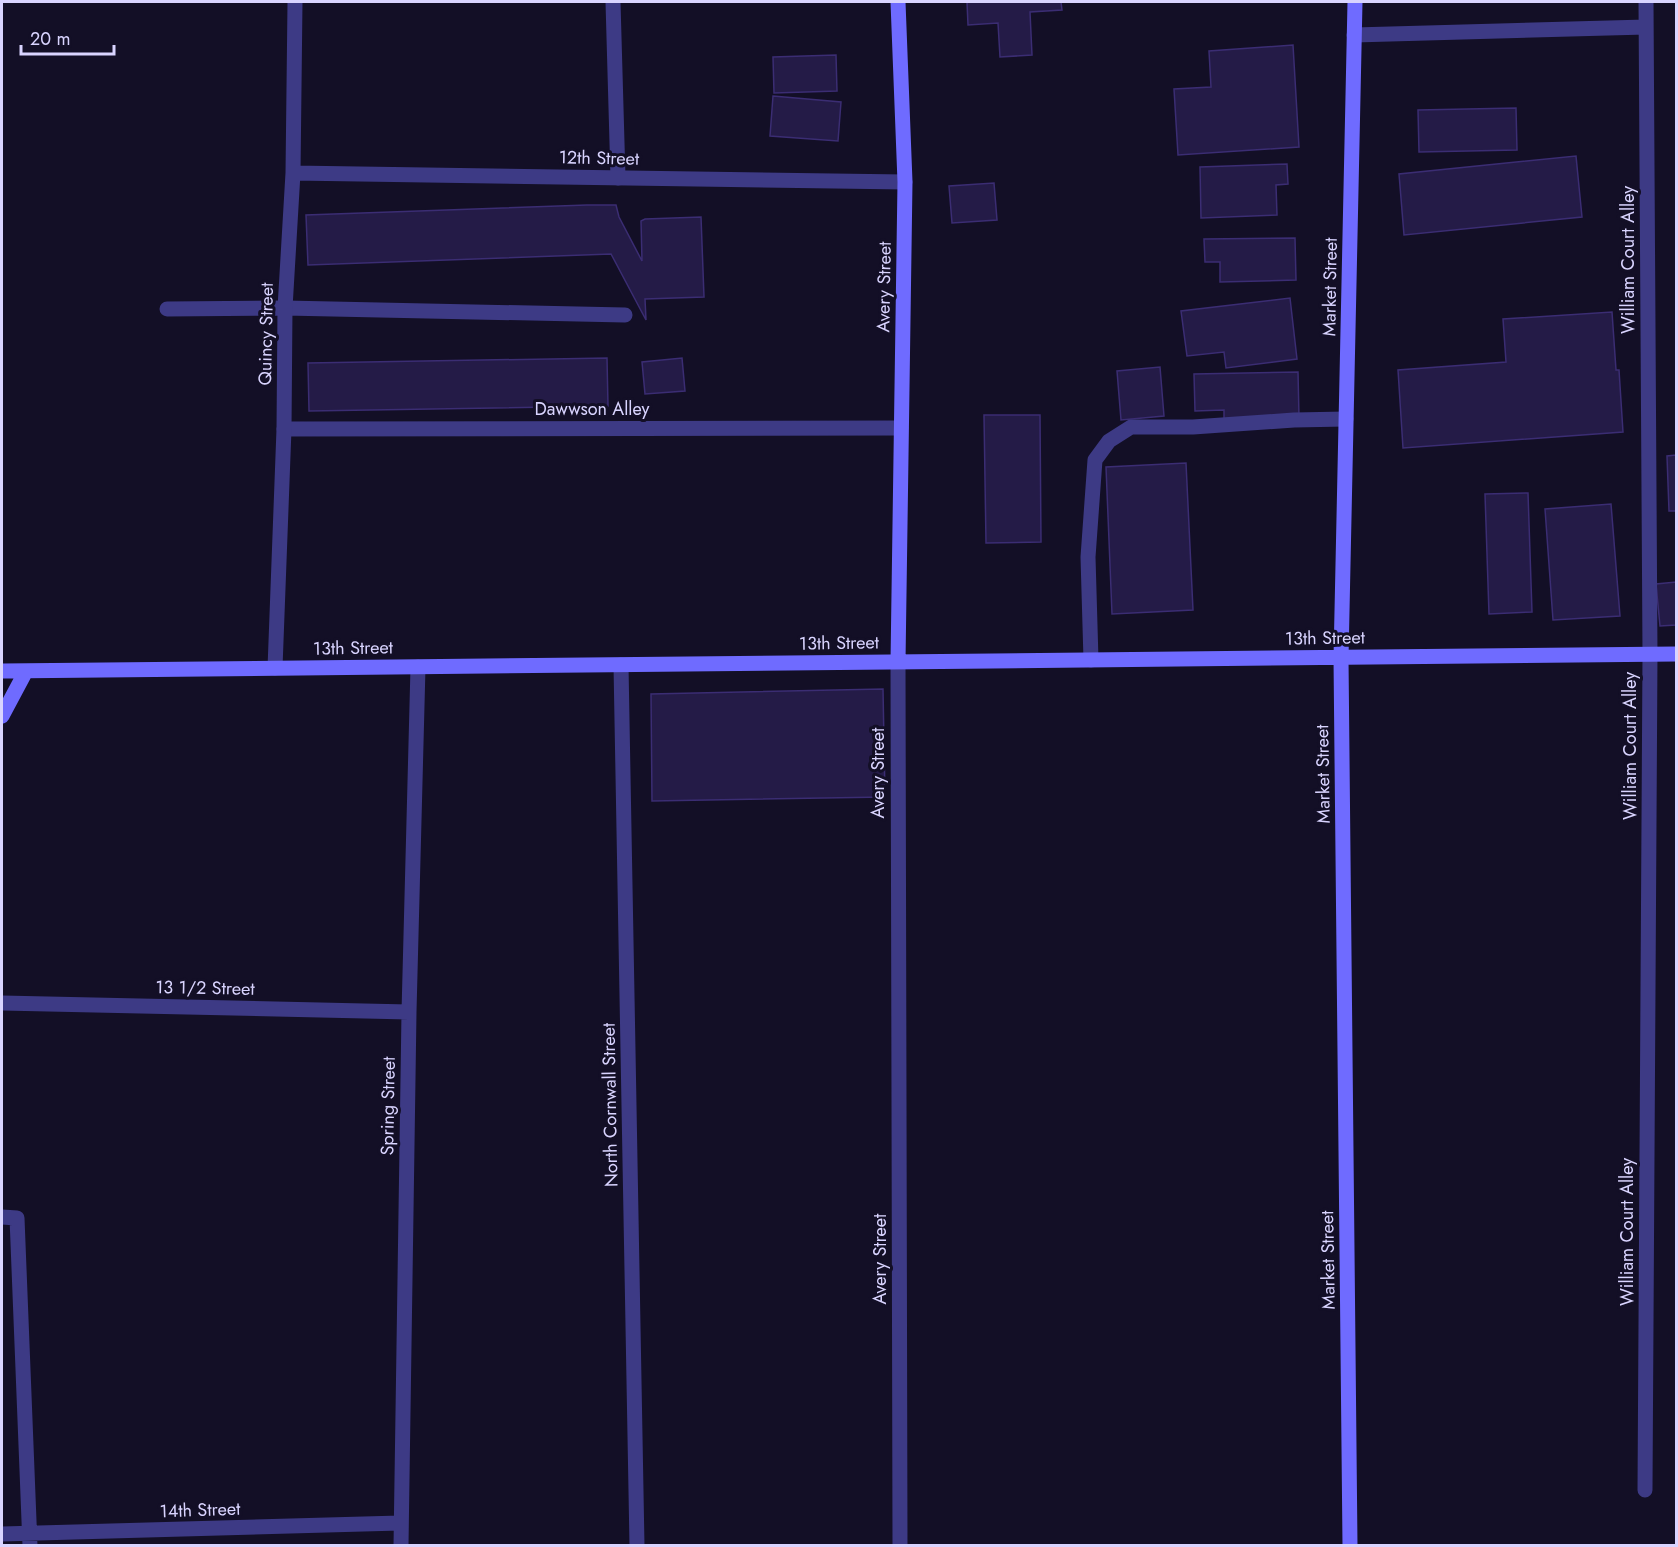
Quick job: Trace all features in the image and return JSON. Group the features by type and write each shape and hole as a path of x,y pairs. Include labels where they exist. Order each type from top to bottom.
{"street":[{"name":"Quincy Street","path":"275,668 284,429 285,308 293,173 295,2"},
{"path":"613,2 618,178"},
{"name":"Avery Street","path":"898,2 905,182 898,662 900,1545"},
{"name":"Market Street","path":"1350,1545 1341,658 1355,2"},
{"name":"William Court Alley","path":"1646,2 1650,654 1646,1490"},
{"path":"1354,35 1646,27"},
{"name":"12th Street","path":"293,173 905,182"},
{"path":"167,309 285,308 625,315"},
{"path":"1092,660 1088,557 1095,460 1109,441 1131,427 1193,427 1346,419"},
{"name":"Dawwson Alley","path":"284,429 901,428"},
{"name":"13th Street","path":"2,671 1677,654"},
{"name":"North Cornwall Street","path":"621,664 637,1545"},
{"name":"Spring Street","path":"401,1545 408,1012 418,667"},
{"path":"2,716 26,671"},
{"name":"13 1/2 Street","path":"2,1002 408,1012"},
{"path":"9,1218 30,1540"},
{"name":"14th Street","path":"2,1534 30,1540 400,1523"}],"building":[{"path":"967,2 1061,2 1062,10 1030,12 1032,55 1000,57 998,23 968,25"},
{"path":"1293,45 1299,147 1178,155 1174,89 1211,87 1209,51"},
{"path":"836,55 837,91 774,93 773,57"},
{"path":"773,96 841,102 838,141 770,136"},
{"path":"1516,108 1517,150 1419,152 1418,110"},
{"path":"1576,156 1582,217 1404,235 1399,174"},
{"path":"1287,164 1288,184 1276,185 1277,215 1201,218 1200,167"},
{"path":"994,183 997,220 952,223 949,186"},
{"path":"616,205 619,217 642,261 641,221 701,217 704,297 645,299 646,320 611,254 308,265 306,215"},
{"path":"1295,238 1296,280 1220,282 1220,262 1205,262 1204,239"},
{"path":"1290,298 1297,359 1226,368 1224,352 1187,356 1181,311"},
{"path":"1612,312 1623,432 1403,448 1398,370 1506,362 1503,319"},
{"path":"607,358 608,406 309,411 308,363"},
{"path":"682,358 685,391 645,394 642,362"},
{"path":"1160,367 1164,416 1121,420 1117,371"},
{"path":"1298,372 1299,417 1224,419 1224,410 1195,411 1194,374"},
{"path":"984,415 1040,415 1041,542 986,543"},
{"path":"1676,455 1676,511 1669,511 1667,456"},
{"path":"1186,463 1193,610 1112,614 1106,467"},
{"path":"1528,493 1532,612 1489,614 1485,494"},
{"path":"1611,504 1620,616 1553,620 1545,509"},
{"path":"1676,582 1676,625 1660,626 1656,584"},
{"path":"883,689 885,797 652,801 651,694"}]}
